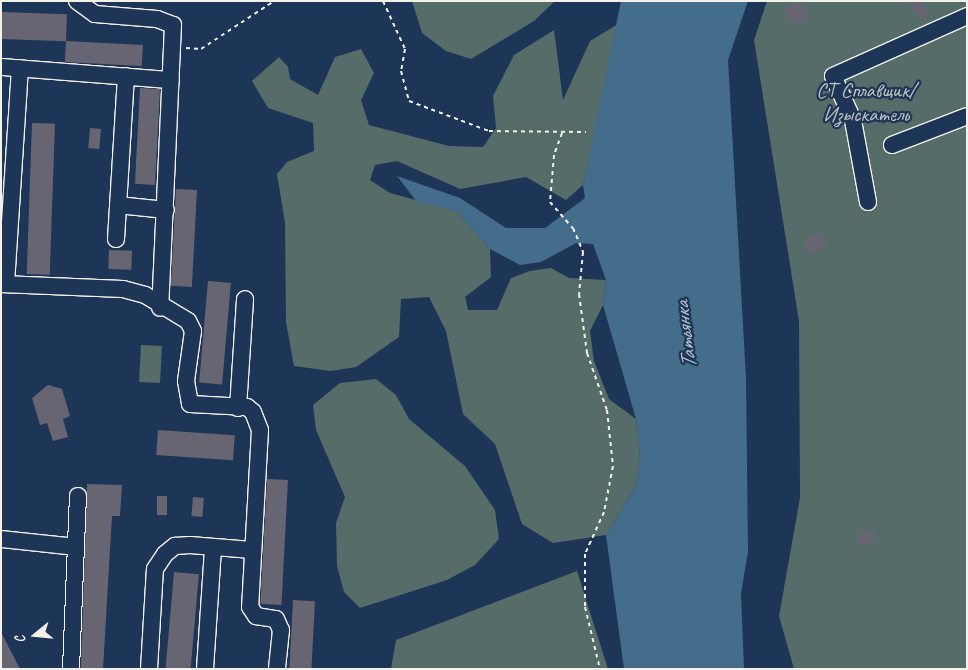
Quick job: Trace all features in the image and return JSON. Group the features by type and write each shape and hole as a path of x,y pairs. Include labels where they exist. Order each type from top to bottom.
{"street":[{"path":"77,1 95,14 157,19 173,25 167,190 160,308"},
{"path":"868,202 853,120 833,76 967,16"},
{"path":"1,67 171,80"},
{"path":"20,68 4,284 123,289 144,296 160,308 188,321 193,331 186,381 190,404 238,408 254,412 260,430 250,607 256,616 276,619 281,630 277,669"},
{"path":"116,239 126,76"},
{"path":"892,145 967,116"},
{"path":"118,205 166,210"},
{"path":"238,408 245,300"},
{"path":"71,669 78,496"},
{"path":"1,539 76,547"},
{"path":"149,669 156,569 176,546 252,550"},
{"path":"205,669 213,547"}],"path":[{"path":"172,47 201,49 274,1"},
{"path":"383,1 405,49 401,71 409,100 489,131 586,132"},
{"path":"562,133 554,155 550,202 573,228 583,252 579,294 587,354 607,410 613,466 604,512 585,554 585,607 600,669"}],"green space":[{"path":"412,1 555,1 534,21 471,59 446,51 422,33"},
{"name":"СТ Сплавщик/ Изыскатель","path":"767,1 967,1 967,669 794,669 779,616 800,498 799,321 754,40"},
{"path":"618,24 583,185 566,200 526,177 460,189 397,161 375,165 370,180 390,193 456,211 490,249 491,277 465,297 468,310 497,310 511,278 530,271 551,268 569,278 606,280 603,305 590,331 594,361 609,399 636,419 640,457 636,486 606,535 553,543 522,524 495,444 463,414 446,331 429,297 401,299 399,337 356,367 331,371 294,366 286,322 285,223 277,174 287,162 314,151 313,123 268,108 252,81 279,57 288,67 290,79 318,95 335,57 361,49 374,73 361,100 369,125 449,146 483,147 496,128 493,96 514,55 554,30 563,100 590,41"},
{"path":"141,345 162,346 160,383 139,382"},
{"path":"376,379 396,395 409,419 465,466 495,510 499,539 475,565 447,580 360,608 344,592 337,566 336,523 345,497 316,430 313,405 340,383"},
{"path":"577,571 608,669 391,669 396,640"}],"water":[{"name":"Татьянка","path":"621,1 748,1 728,60 746,378 748,552 741,593 744,669 624,669 606,535 636,486 640,457 636,419 603,305 606,280 593,244 576,243 541,262 520,265 490,249 456,211 417,202 397,176 460,198 506,228 545,228 585,198 583,185"}],"building":[{"path":"800,1 808,17 792,25 784,9"},
{"path":"908,1 921,1 930,14 920,20"},
{"path":"1,12 67,14 66,41 1,39"},
{"path":"66,41 143,45 142,66 65,62"},
{"path":"140,88 160,89 155,185 135,184"},
{"path":"32,123 55,124 50,275 27,274"},
{"path":"90,128 101,129 99,149 88,148"},
{"path":"176,189 197,190 192,287 171,286"},
{"path":"822,233 827,247 808,254 803,240"},
{"path":"109,250 132,251 131,270 108,269"},
{"path":"208,281 231,283 222,385 199,383"},
{"path":"48,385 62,389 70,416 63,419 68,437 53,441 47,423 40,425 32,398"},
{"path":"158,430 235,435 233,460 156,455"},
{"path":"267,479 288,480 281,605 260,604"},
{"path":"87,484 122,485 120,516 112,516 103,669 81,669"},
{"path":"157,496 167,496 167,515 157,515"},
{"path":"193,497 204,498 202,517 191,516"},
{"path":"873,530 875,543 859,545 857,533"},
{"path":"174,572 199,574 191,669 166,669"},
{"path":"293,600 315,601 311,669 289,669"},
{"path":"1,632 20,669 1,669"}]}
